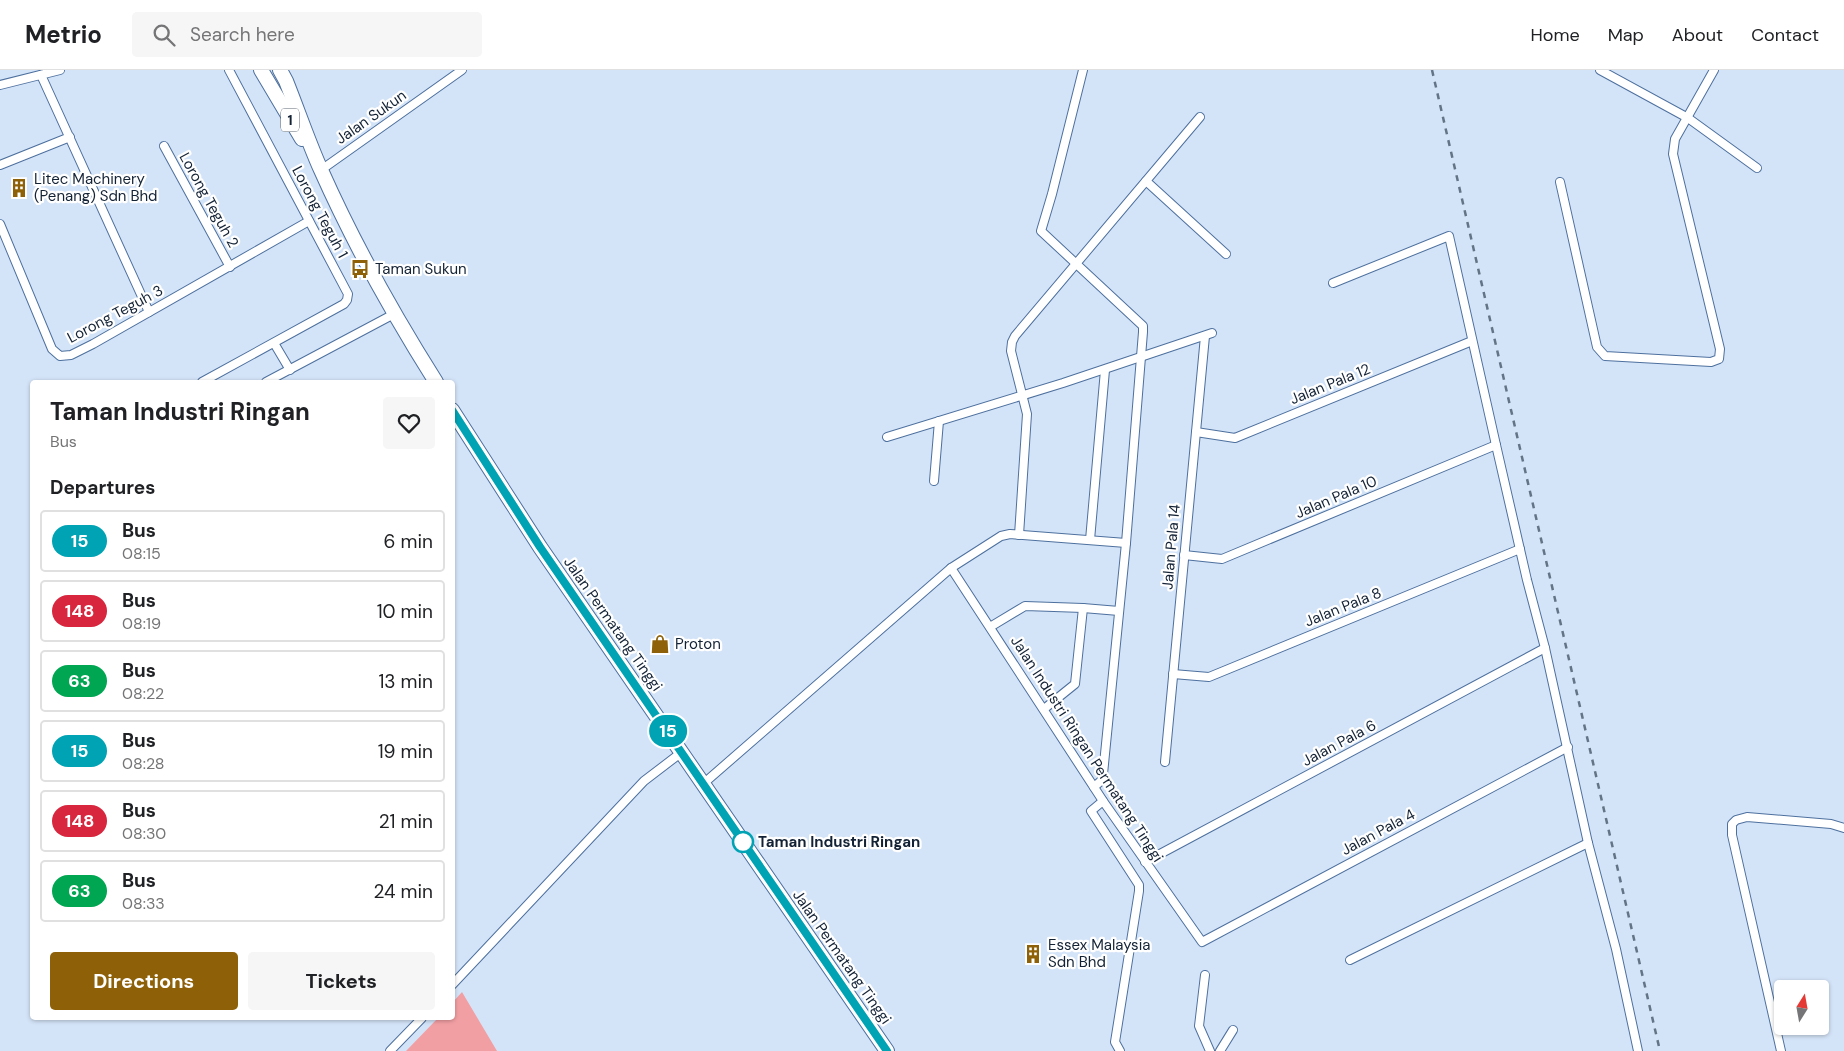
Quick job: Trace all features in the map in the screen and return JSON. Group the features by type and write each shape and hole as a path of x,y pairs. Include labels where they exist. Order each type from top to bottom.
{"highway":[{"name":"1","path":"261,70 320,170 394,314 435,380"},
{"name":"1","path":"280,70 320,170"},
{"name":"Jalan Permatang Tinggi","path":"455,415 540,547 887,1051"}],"street":[{"path":"0,85 60,70"},
{"name":"Lorong Teguh 1","path":"206,380 344,304 348,294 228,70"},
{"name":"Jalan Sukun","path":"320,170 462,70"},
{"path":"1083,70 1041,231 1143,326 1126,543 1103,774 1102,780 1094,787"},
{"path":"1600,70 1688,118 1757,168"},
{"path":"1560,182 1597,347 1605,356 1711,362 1719,358 1720,349 1672,154 1675,139 1714,70"},
{"path":"41,75 149,312"},
{"path":"1019,535 1027,414 1011,351 1012,342 1015,336 1200,117"},
{"path":"0,165 70,137"},
{"name":"Lorong Teguh 2","path":"164,146 230,267"},
{"path":"1146,181 1226,254"},
{"name":"Lorong Teguh 3","path":"0,224 52,349 60,356 71,355 309,221"},
{"path":"1332,283 1449,236 1520,549 1568,747 1588,843 1616,949 1638,1051"},
{"path":"270,380 394,314"},
{"name":"Jalan Pala 14","path":"1142,357 1208,334 1196,432 1165,762"},
{"name":"Jalan Pala 12","path":"1196,432 1235,438 1472,341"},
{"path":"274,343 290,370"},
{"path":"887,437 1023,396 1142,357"},
{"path":"1090,540 1105,370"},
{"path":"934,481 939,421"},
{"name":"Jalan Pala 10","path":"1184,555 1222,559 1496,445"},
{"path":"703,784 951,568 1005,534 1126,543"},
{"name":"Jalan Pala 8","path":"1173,674 1209,677 1520,549"},
{"name":"Jalan Industri Ringan Permatang Tinggi","path":"951,568 1103,801 1202,942"},
{"path":"990,627 1025,606 1119,611"},
{"path":"1044,709 1075,684 1083,608"},
{"name":"Jalan Pala 6","path":"1145,862 1545,648"},
{"name":"Jalan Pala 4","path":"1202,942 1568,747"},
{"path":"455,982 644,781 682,752"},
{"path":"1103,801 1091,811 1139,885 1115,1042 1120,1051"},
{"path":"1781,1051 1732,835 1732,824 1736,820 1746,817 1831,824 1844,828"},
{"path":"1350,960 1588,843"},
{"path":"1206,975 1200,1026 1210,1051"},
{"path":"390,1051 420,1020"},
{"path":"1220,1051 1233,1030"}],"shaded area":[{"path":"462,992 497,1051 406,1051 436,1020 455,1020 455,1000"}],"railway":[{"path":"1432,70 1660,1051"}],"bus line":[{"name":"15","path":"455,415 577,602 887,1051"}],"place":[{"name":"Litec Machinery (Penang) Sdn Bhd","path":"19,188"},
{"name":"Taman Sukun","path":"360,269"},
{"name":"Proton","path":"660,644"},
{"name":"Taman Industri Ringan","path":"743,842"},
{"name":"Essex Malaysia Sdn Bhd","path":"1033,954"}]}
